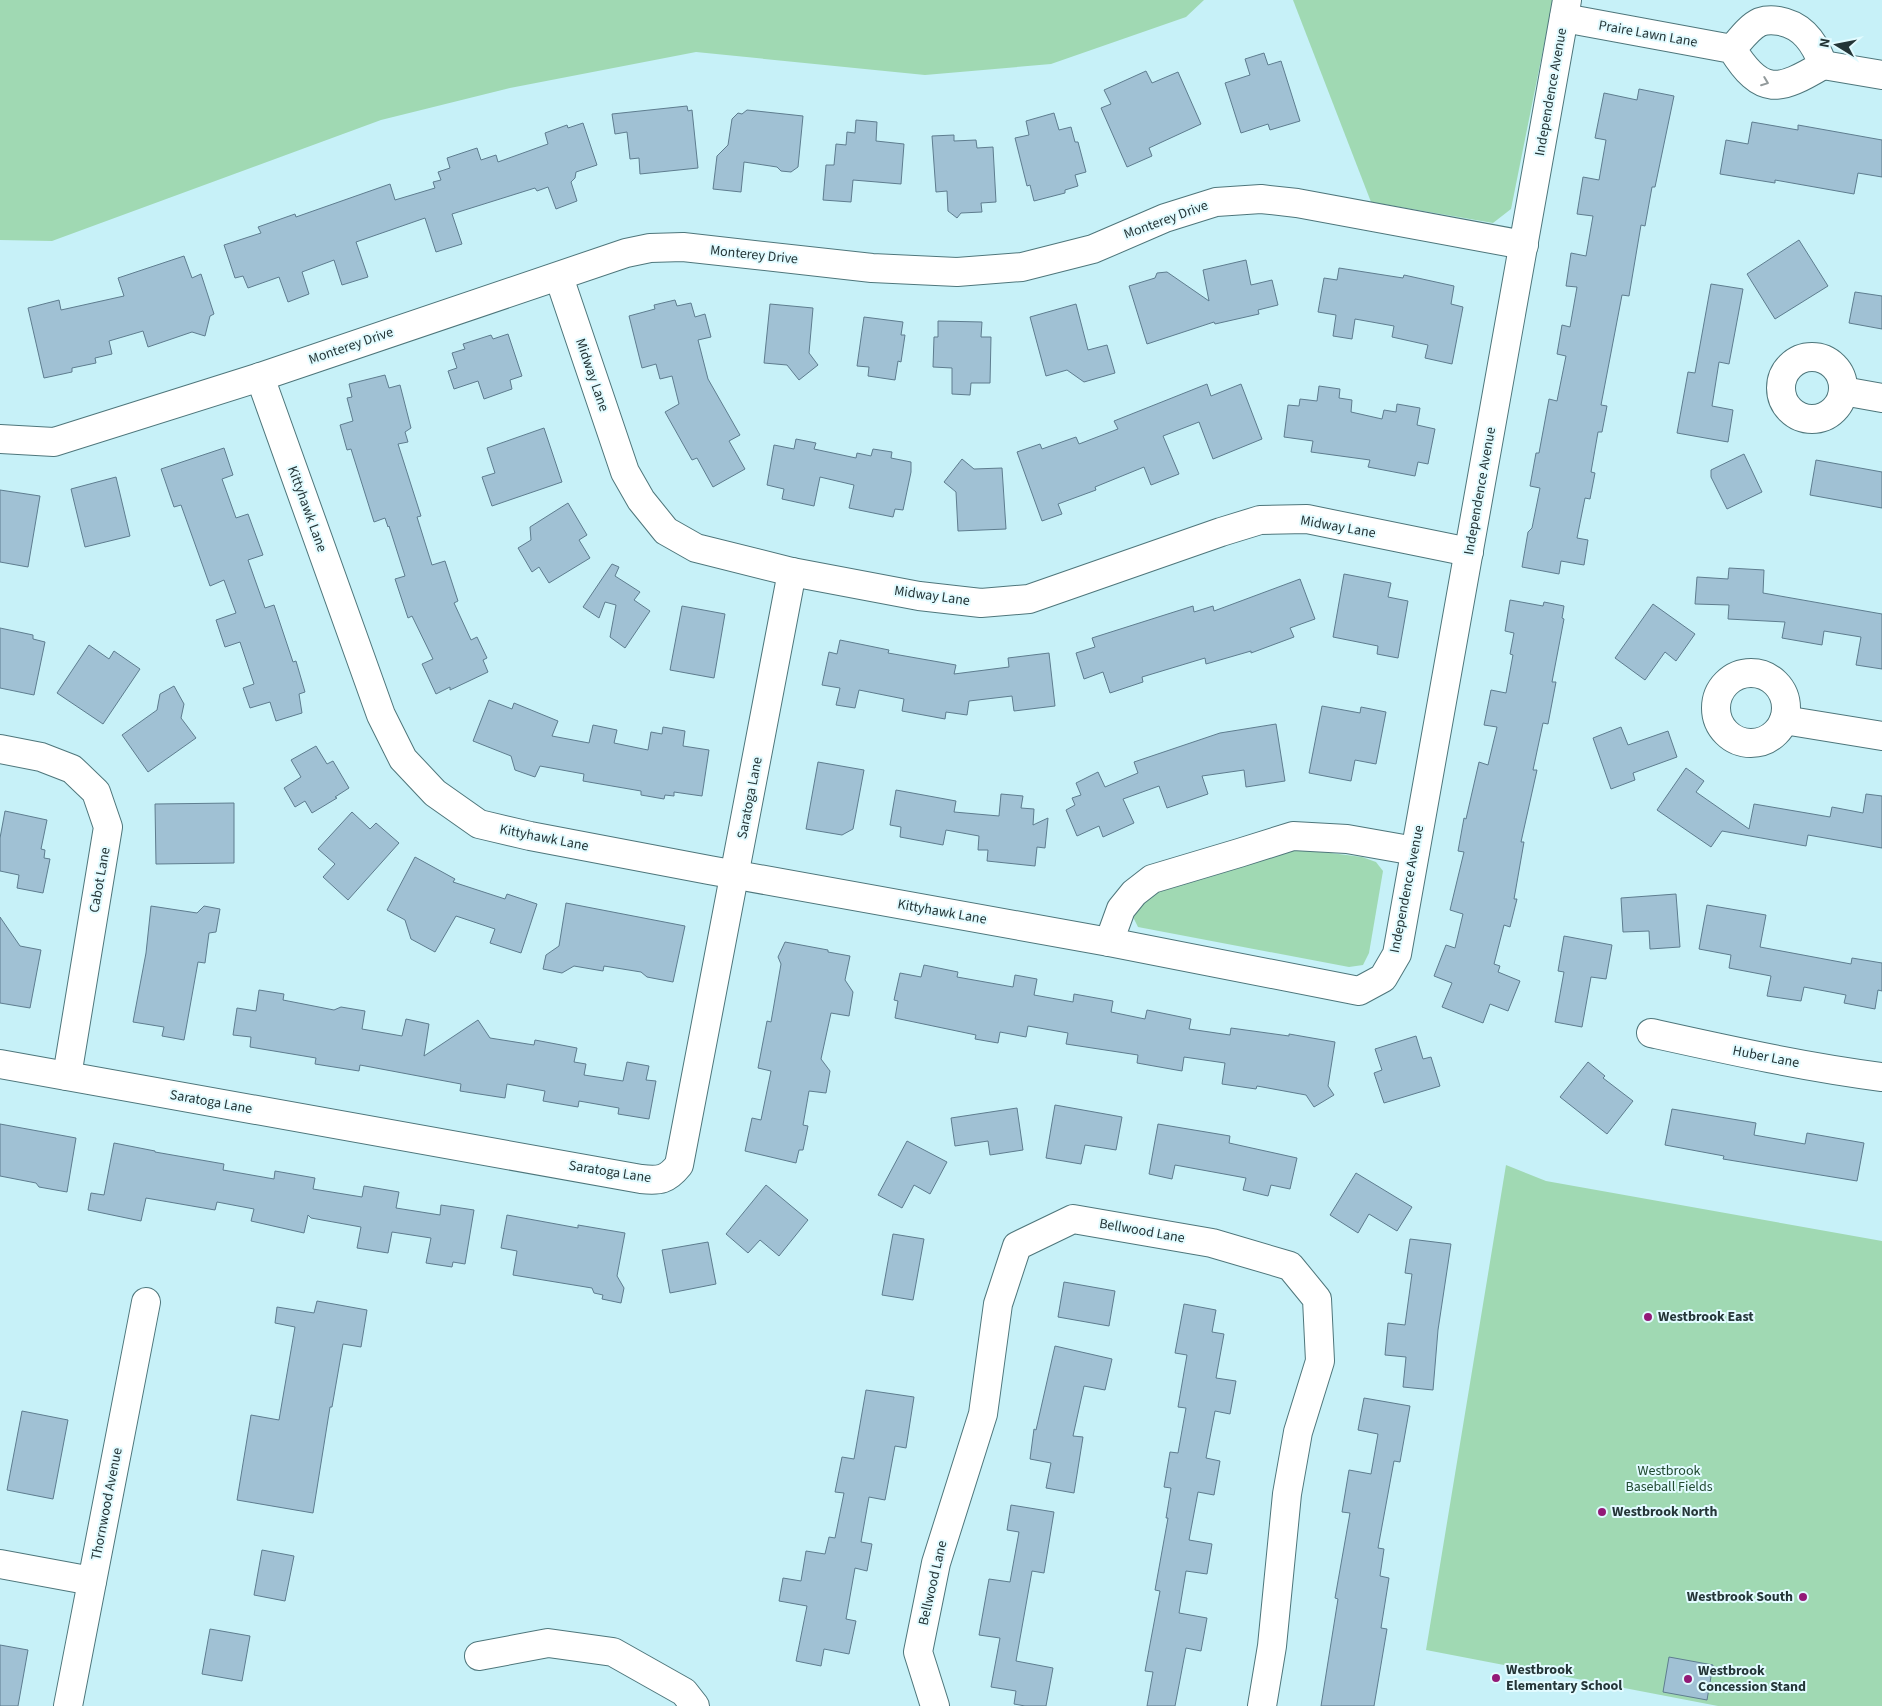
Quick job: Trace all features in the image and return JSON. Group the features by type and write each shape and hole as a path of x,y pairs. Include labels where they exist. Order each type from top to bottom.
{"street":[{"name":"Praire Lawn Lane","path":"1566,9 1732,49"},
{"name":"Independence Avenue","path":"1383,978 1397,954 1566,9"},
{"path":"1823,65 1817,50 1801,30 1790,23 1773,20 1760,22 1744,34 1732,49 1753,76 1767,84 1781,86 1823,65 1882,75"},
{"name":"Monterey Drive","path":"0,439 54,442 260,377 626,253 650,248 683,247 872,268 958,272 1022,267 1093,249 1165,218 1216,202 1261,198 1298,202 1524,245"},
{"name":"Midway Lane","path":"559,277 625,472 641,500 666,531 696,548 792,572 919,596 981,602 1029,599 1260,520 1307,519 1469,552"},
{"name":"Kittyhawk Lane","path":"260,377 381,716 403,759 435,793 479,824 530,836 1109,942 1359,991 1383,978"},
{"path":"1843,391 1882,398"},
{"name":"Saratoga Lane","path":"0,1064 656,1180 670,1176 679,1165 736,875 792,572"},
{"path":"1784,720 1882,736"},
{"name":"Cabot Lane","path":"0,749 41,756 72,769 96,792 108,827 67,1076"},
{"path":"1109,942 1121,909 1134,893 1152,879 1239,852 1293,836 1347,839 1415,851"},
{"name":"Huber Lane","path":"1651,1033 1763,1058 1882,1077"},
{"name":"Bellwood Lane","path":"935,1706 918,1652 936,1563 983,1414 998,1304 1017,1246 1074,1219 1212,1243 1290,1266 1317,1299 1320,1361 1298,1432 1289,1485 1272,1646 1262,1706"},
{"name":"Thornwood Avenue","path":"68,1706 146,1302"},
{"path":"0,1564 92,1581"},
{"path":"479,1656 548,1642 613,1652 684,1692 695,1706"}],"green space":[{"path":"0,0 1204,0 1186,17 1051,64 925,75 696,52 510,88 381,120 52,241 0,240"},
{"path":"1293,0 1553,0 1511,209 1493,223 1371,202"},
{"path":"1300,849 1362,857 1376,862 1383,871 1369,953 1363,965 1349,967 1138,927 1129,909 1141,896 1244,858"},
{"name":"Westbrook Baseball Fields","path":"1506,1165 1546,1181 1882,1241 1882,1706 1718,1706 1426,1650"}],"building":[{"path":"1264,53 1268,65 1281,61 1300,121 1270,130 1268,124 1241,133 1225,83 1250,75 1245,59"},
{"path":"1146,71 1152,83 1178,72 1201,124 1149,148 1152,156 1127,167 1101,108 1111,104 1104,90"},
{"path":"1639,89 1674,96 1655,187 1652,187 1645,226 1641,225 1629,296 1622,295 1601,405 1607,406 1602,432 1598,432 1591,472 1595,473 1590,499 1585,498 1577,538 1588,540 1584,565 1561,561 1559,574 1522,567 1528,532 1532,528 1540,488 1530,486 1536,453 1539,453 1549,399 1557,401 1566,356 1557,354 1562,325 1570,327 1577,287 1566,286 1571,253 1586,256 1593,216 1577,214 1583,177 1599,180 1606,140 1595,138 1604,93 1637,100"},
{"path":"687,106 688,111 692,110 698,168 640,174 639,158 630,159 627,132 615,134 612,114"},
{"path":"747,110 803,116 798,167 791,172 781,171 777,167 744,162 741,192 713,189 717,156 728,145 732,119 738,113 742,114"},
{"path":"1054,113 1059,130 1071,127 1075,142 1078,142 1086,172 1075,175 1078,186 1065,190 1065,193 1034,201 1030,185 1027,186 1015,138 1029,135 1026,121"},
{"path":"856,120 877,122 876,141 904,144 901,184 853,180 851,202 823,200 826,165 834,165 836,144 846,145 847,132 855,133"},
{"path":"1752,122 1798,130 1798,125 1882,140 1882,177 1858,173 1854,194 1775,180 1775,183 1720,174 1726,140 1748,144"},
{"path":"583,123 597,165 576,172 575,178 571,182 577,201 556,209 548,187 537,191 535,188 452,214 462,244 436,252 425,218 356,242 368,277 342,285 334,260 302,272 309,294 288,302 279,277 248,288 243,276 235,278 224,245 261,233 258,227 295,214 296,217 390,184 395,200 435,188 433,182 441,180 438,172 450,168 447,158 477,148 481,160 496,155 498,162 548,144 545,133 567,125 568,128"},
{"path":"954,135 954,141 976,140 977,148 993,147 996,202 981,203 982,212 961,213 957,218 948,211 947,191 936,192 932,136"},
{"path":"1799,240 1828,286 1775,319 1747,274"},
{"path":"184,256 192,278 201,274 214,314 210,316 205,336 192,332 148,347 143,331 109,341 112,354 95,358 96,363 72,368 72,372 44,378 28,308 59,300 61,310 124,296 118,278"},
{"path":"1246,260 1251,285 1272,280 1278,305 1258,310 1259,314 1215,324 1214,322 1147,344 1129,286 1155,278 1157,273 1167,272 1209,301 1203,270"},
{"path":"1339,268 1403,278 1404,275 1454,286 1451,304 1463,307 1452,364 1425,358 1428,345 1392,337 1394,326 1355,319 1352,339 1333,336 1336,315 1318,312 1324,278 1337,280"},
{"path":"1711,284 1743,289 1729,364 1719,362 1712,406 1733,410 1728,442 1677,433 1688,372 1695,373"},
{"path":"1855,292 1882,296 1882,329 1849,323"},
{"path":"675,300 677,306 691,303 695,317 705,314 711,337 698,340 708,379 740,435 729,441 745,469 713,487 697,458 692,460 665,412 679,404 672,376 660,379 656,364 642,368 629,316 655,309 654,305"},
{"path":"770,304 813,308 809,353 818,365 799,380 787,365 764,363"},
{"path":"1076,304 1088,350 1107,345 1115,373 1084,382 1067,370 1046,376 1030,317"},
{"path":"864,317 903,322 901,335 905,335 901,362 898,361 895,380 868,376 869,367 857,366"},
{"path":"938,321 982,322 981,337 991,337 990,383 971,383 970,395 952,394 952,368 933,367 934,337 938,337"},
{"path":"508,334 522,376 510,380 512,389 484,399 478,381 454,389 448,371 457,368 452,353 465,349 463,344 491,335 493,339"},
{"path":"385,375 389,388 400,385 411,428 405,432 408,442 398,444 421,516 417,517 432,565 445,561 458,601 454,603 471,640 477,637 487,658 483,660 488,672 450,690 450,687 436,694 422,664 433,659 412,616 408,618 395,579 405,576 389,526 385,518 374,522 351,449 347,450 340,425 353,421 347,398 352,397 349,384"},
{"path":"1207,384 1211,396 1241,384 1262,439 1213,459 1199,422 1163,436 1179,474 1151,485 1144,467 1095,487 1096,490 1058,504 1062,514 1042,521 1017,452 1040,444 1042,449 1076,437 1079,444 1118,429 1114,421"},
{"path":"1319,386 1340,389 1339,398 1352,400 1351,412 1382,419 1384,410 1396,412 1397,404 1420,408 1417,425 1435,429 1428,464 1418,462 1415,476 1368,467 1370,460 1311,452 1313,441 1284,437 1288,405 1299,406 1300,399 1317,401"},
{"path":"544,428 562,482 492,506 482,477 495,473 487,448"},
{"path":"796,439 816,443 814,449 856,458 857,453 871,456 873,449 892,452 891,458 911,462 911,472 903,510 895,509 893,517 849,508 854,485 820,477 814,506 782,499 784,489 767,485 774,445 794,449"},
{"path":"224,448 233,475 222,479 236,518 248,514 263,555 248,560 265,608 274,605 293,662 296,661 305,692 299,694 302,713 276,721 270,702 250,708 243,688 254,684 240,642 225,647 216,620 236,613 224,580 210,586 181,505 174,507 161,469"},
{"path":"1744,454 1762,492 1727,509 1711,477 1711,470"},
{"path":"962,459 974,469 1002,468 1006,529 958,531 956,492 944,482"},
{"path":"1816,460 1882,472 1882,508 1810,495"},
{"path":"116,477 130,536 85,547 71,489"},
{"path":"0,490 40,496 28,567 0,562"},
{"path":"568,503 587,535 579,540 590,558 549,583 539,567 532,572 518,548 531,540 530,527"},
{"path":"612,564 619,567 615,576 640,592 634,600 650,611 625,648 610,637 616,605 605,602 599,618 583,607"},
{"path":"1729,568 1764,570 1763,593 1882,614 1882,669 1856,665 1861,637 1824,631 1822,645 1782,638 1785,622 1728,619 1729,605 1695,604 1697,577 1728,579"},
{"path":"1344,574 1391,583 1388,597 1408,601 1398,658 1377,654 1378,646 1333,637"},
{"path":"1300,579 1315,619 1290,628 1294,637 1251,653 1251,651 1206,664 1205,658 1142,677 1143,682 1110,693 1103,672 1084,679 1076,653 1095,647 1092,638 1193,606 1194,612 1213,606 1214,611"},
{"path":"1510,600 1543,606 1544,602 1564,606 1562,618 1564,619 1552,682 1556,682 1548,724 1543,723 1533,770 1537,770 1521,842 1524,842 1514,899 1517,899 1510,927 1504,925 1494,964 1500,966 1498,972 1520,981 1508,1011 1490,1004 1483,1023 1442,1007 1452,983 1434,976 1446,945 1455,948 1463,914 1450,910 1464,852 1458,851 1464,818 1466,819 1479,762 1488,765 1497,727 1484,725 1491,690 1506,693 1513,655 1510,654 1514,633 1505,631"},
{"path":"1653,604 1695,634 1676,661 1665,652 1645,680 1615,658"},
{"path":"682,606 725,614 714,678 670,670"},
{"path":"0,628 33,635 33,639 45,642 34,695 0,688"},
{"path":"840,640 889,650 888,653 956,665 954,674 1009,667 1008,658 1049,653 1055,706 1014,711 1012,696 969,701 967,715 946,712 945,719 902,711 904,699 859,690 855,708 836,705 840,688 822,685 829,652 837,654"},
{"path":"89,645 109,659 114,651 140,669 103,724 57,693"},
{"path":"174,686 184,704 181,718 196,738 148,772 122,735 157,710 160,694"},
{"path":"489,700 512,709 514,703 558,721 552,736 589,743 593,725 617,730 614,743 648,750 651,732 662,734 663,727 685,731 683,746 709,750 702,796 674,792 674,796 665,795 664,799 641,795 641,791 583,781 584,774 540,766 535,777 515,770 511,756 473,741"},
{"path":"1322,706 1360,713 1361,707 1386,712 1376,764 1355,760 1351,781 1309,773"},
{"path":"1276,724 1285,781 1246,787 1244,770 1202,776 1208,794 1167,808 1159,786 1123,799 1134,823 1103,837 1099,826 1077,836 1066,810 1075,805 1072,798 1081,795 1076,783 1098,772 1105,787 1138,773 1134,762 1220,733"},
{"path":"1621,727 1628,745 1668,731 1677,757 1633,773 1635,780 1611,789 1593,738"},
{"path":"316,746 327,764 333,761 349,788 335,797 337,798 312,813 305,801 295,807 284,788 301,777 291,760"},
{"path":"818,762 864,770 853,829 842,835 806,829"},
{"path":"1686,768 1704,781 1696,792 1749,829 1754,804 1830,817 1832,807 1863,813 1866,794 1882,796 1882,848 1808,835 1806,846 1722,831 1711,847 1657,810"},
{"path":"896,790 956,801 954,812 999,816 1001,794 1023,796 1021,808 1034,809 1033,825 1048,818 1045,848 1037,847 1035,866 987,861 988,850 978,850 979,836 946,830 943,845 900,837 901,827 890,825"},
{"path":"234,803 234,863 156,864 155,804"},
{"path":"5,811 47,820 41,849 45,850 44,858 50,859 43,893 17,888 19,875 0,871 0,838"},
{"path":"352,812 370,829 376,823 399,843 348,900 323,877 335,864 318,849"},
{"path":"415,857 455,879 453,882 505,899 507,894 537,904 521,953 490,943 495,929 456,916 435,952 411,939 405,920 387,910"},
{"path":"1676,894 1680,947 1650,949 1649,931 1623,932 1621,898"},
{"path":"566,903 685,926 673,982 647,977 641,972 604,966 603,971 574,966 562,973 543,969 546,955 559,946"},
{"path":"1707,905 1766,915 1760,947 1851,964 1852,958 1882,963 1882,991 1878,990 1875,1009 1844,1003 1846,995 1804,987 1801,1001 1767,996 1771,976 1729,968 1731,955 1699,949"},
{"path":"151,906 197,913 204,906 220,909 216,932 209,933 205,963 198,962 184,1040 162,1036 164,1027 133,1022 146,953"},
{"path":"0,917 20,946 41,950 30,1008 0,1003"},
{"path":"1564,936 1612,945 1606,979 1591,977 1582,1027 1555,1022 1564,972 1558,971"},
{"path":"785,942 850,956 845,980 853,992 849,1016 831,1013 821,1059 830,1071 826,1093 809,1091 803,1125 808,1126 803,1150 799,1150 796,1163 745,1151 752,1118 761,1120 771,1071 758,1068 767,1021 771,1022 781,964 778,957"},
{"path":"924,965 958,972 957,977 1013,987 1015,975 1037,979 1034,995 1073,1002 1074,994 1113,1001 1111,1012 1145,1019 1147,1010 1191,1019 1189,1029 1230,1035 1231,1028 1289,1036 1289,1034 1335,1042 1328,1086 1334,1095 1314,1107 1306,1095 1257,1086 1256,1089 1222,1084 1225,1063 1184,1057 1182,1071 1137,1063 1138,1055 1066,1044 1068,1033 1028,1026 1026,1037 1000,1032 998,1043 975,1039 976,1035 895,1018 898,1001 894,1000 900,973 921,977"},
{"path":"259,990 284,994 283,1000 334,1010 341,1007 365,1011 362,1029 402,1036 406,1019 429,1024 424,1056 478,1020 490,1038 534,1045 535,1040 577,1048 574,1062 586,1064 584,1075 623,1081 627,1062 649,1066 646,1080 656,1081 649,1119 618,1114 619,1108 579,1101 578,1107 543,1101 545,1091 507,1084 505,1098 460,1091 461,1084 360,1065 359,1071 315,1064 316,1058 250,1047 251,1037 233,1035 237,1008 256,1011"},
{"path":"1416,1036 1423,1059 1431,1057 1440,1086 1384,1103 1374,1073 1382,1070 1375,1049"},
{"path":"1588,1062 1605,1076 1603,1078 1633,1101 1607,1134 1560,1097"},
{"path":"1055,1105 1122,1117 1116,1150 1085,1145 1081,1164 1046,1158"},
{"path":"1017,1108 1023,1150 990,1155 988,1141 955,1146 951,1118"},
{"path":"1672,1109 1756,1123 1754,1135 1805,1144 1807,1133 1864,1143 1857,1181 1723,1159 1724,1156 1665,1145"},
{"path":"0,1124 76,1138 67,1192 39,1187 36,1183 0,1176"},
{"path":"1158,1124 1230,1136 1229,1143 1297,1158 1290,1189 1271,1185 1268,1196 1243,1190 1246,1178 1175,1165 1172,1179 1149,1174"},
{"path":"907,1141 947,1162 930,1194 914,1185 902,1208 878,1195"},
{"path":"114,1143 224,1164 223,1170 274,1179 275,1171 315,1178 313,1189 362,1197 364,1186 399,1192 396,1208 440,1215 441,1205 474,1210 465,1264 453,1262 452,1267 426,1263 431,1238 392,1232 388,1253 357,1248 361,1227 311,1218 308,1215 304,1233 251,1221 254,1209 217,1202 215,1210 146,1198 141,1221 88,1210 91,1193 104,1195"},
{"path":"1356,1173 1412,1207 1397,1231 1369,1214 1358,1233 1330,1215"},
{"path":"766,1185 808,1220 779,1256 760,1240 748,1253 726,1234"},
{"path":"507,1215 578,1228 578,1225 625,1233 617,1276 624,1288 621,1303 602,1299 603,1295 594,1293 592,1288 513,1275 517,1251 501,1248"},
{"path":"893,1234 924,1239 913,1300 882,1295"},
{"path":"1410,1239 1451,1244 1438,1330 1433,1390 1403,1387 1406,1357 1385,1355 1388,1323 1405,1325 1412,1274 1405,1273"},
{"path":"708,1242 716,1284 670,1293 662,1250"},
{"path":"1064,1282 1115,1291 1109,1326 1058,1317"},
{"path":"317,1301 367,1310 361,1347 343,1344 332,1407 330,1407 313,1513 237,1500 251,1415 279,1420 295,1327 275,1323 277,1307 314,1313"},
{"path":"1184,1304 1216,1310 1212,1332 1224,1334 1216,1378 1236,1381 1230,1414 1215,1411 1206,1458 1220,1461 1214,1495 1198,1492 1189,1540 1212,1544 1207,1574 1186,1571 1179,1613 1207,1618 1201,1651 1186,1648 1175,1706 1147,1706 1153,1672 1145,1671 1160,1591 1155,1590 1168,1518 1166,1518 1171,1488 1164,1487 1170,1452 1178,1453 1186,1408 1178,1407 1187,1355 1175,1353"},
{"path":"1055,1346 1112,1359 1105,1390 1084,1386 1073,1436 1083,1437 1074,1493 1046,1488 1051,1463 1030,1459 1034,1429 1036,1430"},
{"path":"866,1390 914,1397 906,1448 895,1446 885,1500 869,1497 861,1542 872,1544 867,1571 855,1568 846,1619 856,1621 849,1654 824,1649 821,1666 796,1661 807,1606 779,1601 783,1578 801,1581 806,1551 825,1554 829,1537 835,1538 844,1493 835,1492 842,1457 854,1459"},
{"path":"1364,1398 1410,1406 1400,1462 1394,1461 1378,1548 1384,1549 1380,1576 1389,1578 1381,1628 1387,1629 1374,1706 1321,1706 1338,1599 1335,1598 1350,1513 1342,1512 1349,1470 1371,1474 1378,1434 1358,1430"},
{"path":"22,1411 68,1420 53,1499 7,1490"},
{"path":"1011,1505 1054,1512 1044,1573 1032,1571 1016,1661 1053,1668 1046,1706 1014,1704 1016,1691 991,1687 1000,1638 979,1635 989,1579 1010,1582 1019,1532 1007,1530"},
{"path":"262,1550 294,1556 285,1601 254,1595"},
{"path":"210,1629 250,1636 242,1681 202,1674"},
{"path":"0,1645 28,1650 18,1706 0,1706"},
{"name":"Westbrook Concession Stand","path":"1669,1657 1713,1665 1707,1700 1663,1692"}],"place":[{"name":"Westbrook East","path":"1648,1317"},
{"name":"Westbrook North","path":"1602,1512"},
{"name":"Westbrook South","path":"1803,1597"},
{"name":"Westbrook Elementary School","path":"1496,1678"},
{"name":"Westbrook Concession Stand","path":"1688,1679"}]}
